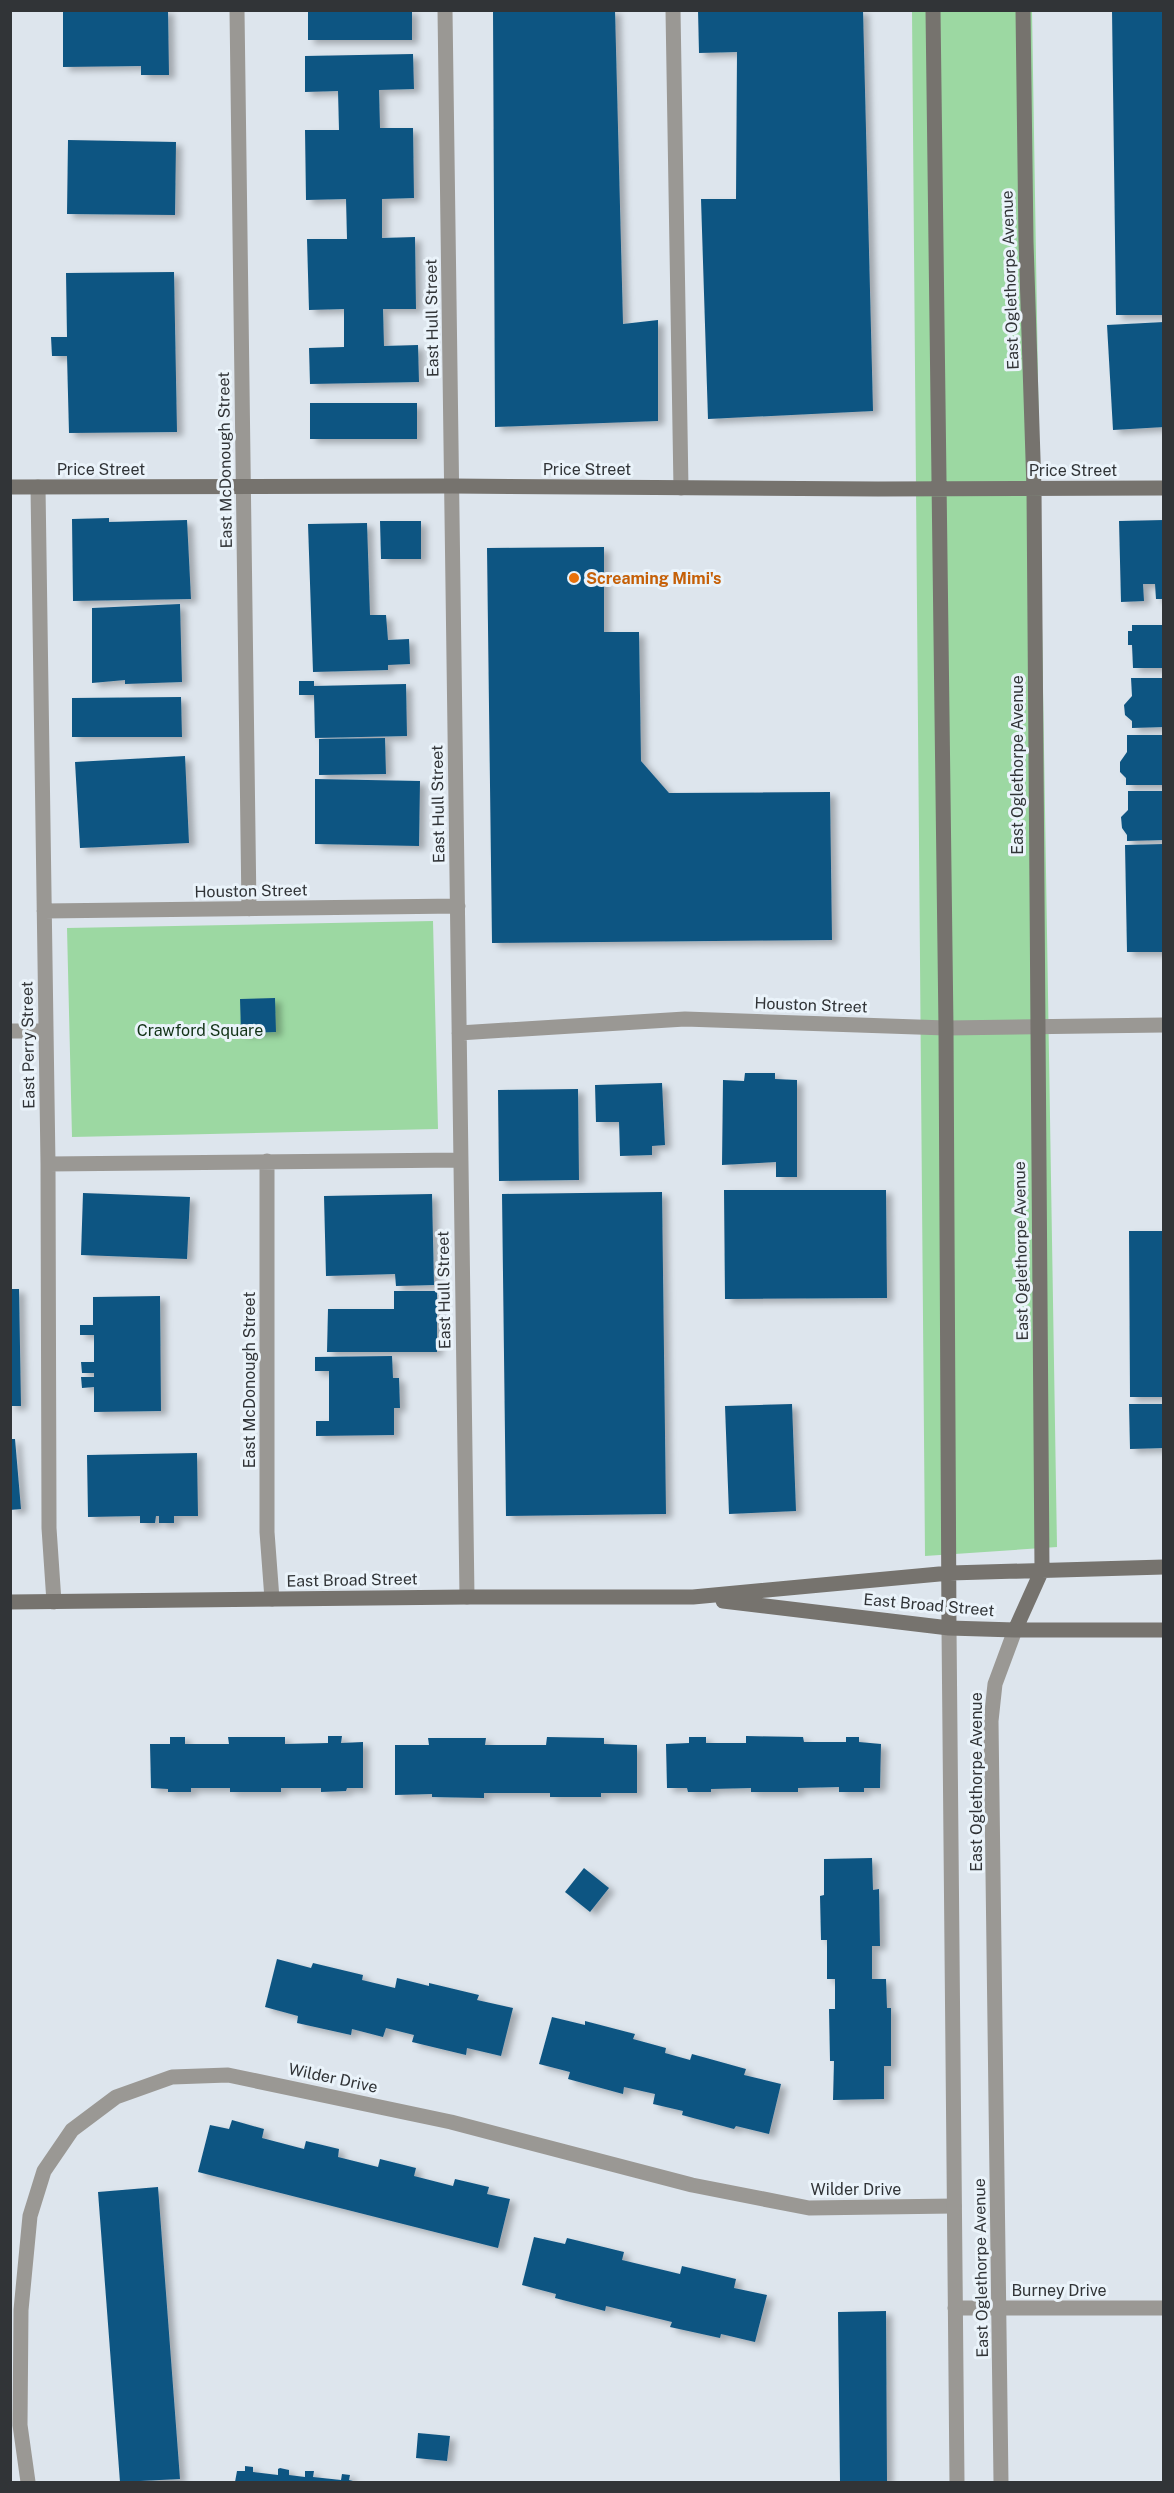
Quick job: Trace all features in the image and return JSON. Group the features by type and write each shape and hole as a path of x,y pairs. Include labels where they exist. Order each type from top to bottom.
{"main road":[{"name":"East Oglethorpe Avenue","path":"933,10 946,1028 949,1628"},
{"name":"East Oglethorpe Avenue","path":"1015,1630 1042,1570 1036,1027 1034,489 1026,242 1023,10"},
{"name":"Price Street","path":"10,487 1164,488"},
{"name":"East Broad Street","path":"10,1602 693,1597 950,1573 1164,1568"},
{"name":"East Broad Street","path":"693,1597 949,1628 1164,1630"}],"street":[{"name":"East McDonough Street","path":"237,10 249,909"},
{"name":"East Hull Street","path":"445,10 467,1597"},
{"path":"674,10 681,488"},
{"name":"East Perry Street","path":"38,487 48,1164 49,1528 54,1602"},
{"name":"Houston Street","path":"44,911 458,906"},
{"name":"Houston Street","path":"459,1033 685,1019 946,1028 1164,1026"},
{"path":"10,1031 46,1031"},
{"path":"48,1164 461,1160"},
{"name":"East McDonough Street","path":"267,1161 267,1532 272,1599"},
{"name":"East Oglethorpe Avenue","path":"949,1628 957,2482"},
{"name":"East Oglethorpe Avenue","path":"1001,2482 991,1721 995,1684 1015,1630"},
{"name":"Wilder Drive","path":"28,2482 20,2425 21,2310 30,2216 44,2171 72,2130 116,2097 172,2077 228,2075 239,2077 452,2122 692,2185 809,2208 954,2206"},
{"name":"Burney Drive","path":"955,2308 1164,2308"}],"green space":[{"path":"912,11 1032,11 1057,1547 925,1556"},
{"name":"Crawford Square","path":"433,921 438,1129 72,1137 67,928"}],"building":[{"path":"63,10 168,10 169,75 141,75 141,66 63,67"},
{"path":"308,10 412,10 412,40 308,40"},
{"path":"493,10 615,10 623,324 658,320 658,421 495,427"},
{"path":"698,10 863,10 873,411 708,419 701,199 736,199 737,52 699,53"},
{"path":"1112,10 1164,10 1164,315 1116,315"},
{"path":"413,54 414,89 379,90 380,128 413,128 414,198 382,199 382,238 415,237 416,309 383,309 384,346 418,345 419,382 310,384 309,348 344,347 344,309 309,310 307,239 347,239 346,199 306,200 305,130 339,130 338,91 305,92 305,56"},
{"path":"68,140 176,142 175,215 67,214"},
{"path":"174,272 177,432 69,433 67,356 52,356 51,337 67,337 66,273"},
{"path":"1164,322 1164,427 1113,430 1107,325"},
{"path":"310,403 417,403 417,439 310,439"},
{"path":"109,518 109,522 187,520 191,599 73,601 72,519"},
{"path":"1164,520 1164,599 1156,599 1155,584 1143,584 1144,601 1121,602 1119,521"},
{"path":"380,521 421,521 421,559 381,559"},
{"path":"367,523 370,615 386,615 388,640 409,639 410,664 388,665 388,670 313,672 308,524"},
{"path":"604,547 604,632 639,632 641,761 669,793 830,792 832,940 492,943 487,548"},
{"path":"180,604 182,682 125,684 125,680 92,683 92,608"},
{"path":"1132,625 1164,625 1164,668 1133,668 1132,645 1128,645 1128,631 1132,631"},
{"path":"1131,678 1164,678 1164,727 1132,728 1132,721 1125,715 1124,705 1132,696"},
{"path":"299,681 314,681 314,686 406,684 407,736 315,738 314,695 299,695"},
{"path":"181,697 182,737 72,737 72,698"},
{"path":"1127,735 1164,735 1164,785 1126,785 1126,778 1120,772 1120,762 1127,752"},
{"path":"385,738 386,774 319,775 319,739"},
{"path":"185,756 189,843 80,848 75,762"},
{"path":"315,779 420,781 419,846 315,844"},
{"path":"1128,791 1164,791 1164,840 1127,841 1121,817 1128,810"},
{"path":"1164,844 1164,952 1127,952 1125,845"},
{"path":"275,998 276,1032 241,1033 240,999"},
{"path":"745,1073 775,1073 775,1079 797,1080 797,1177 776,1177 776,1162 722,1165 723,1080 744,1081"},
{"path":"662,1083 665,1145 652,1146 652,1155 620,1156 619,1122 596,1122 595,1085"},
{"path":"578,1089 579,1180 499,1181 498,1090"},
{"path":"724,1190 886,1190 887,1298 725,1299"},
{"path":"662,1192 666,1514 506,1516 502,1194"},
{"path":"83,1193 190,1197 187,1259 81,1255"},
{"path":"432,1194 434,1285 396,1286 395,1274 326,1276 324,1196"},
{"path":"1129,1231 1164,1231 1164,1397 1130,1397"},
{"path":"10,1289 19,1289 21,1406 10,1406"},
{"path":"394,1291 437,1291 437,1352 327,1352 328,1309 394,1309"},
{"path":"160,1296 161,1411 94,1412 94,1387 82,1388 81,1377 94,1377 94,1373 82,1373 81,1362 94,1362 94,1335 80,1335 80,1325 93,1325 93,1297"},
{"path":"392,1356 393,1378 399,1378 400,1408 394,1408 394,1435 316,1436 316,1421 329,1421 329,1371 315,1371 315,1357"},
{"path":"792,1404 796,1511 729,1514 725,1406"},
{"path":"1129,1404 1164,1404 1164,1448 1130,1449"},
{"path":"10,1439 15,1439 21,1509 10,1510"},
{"path":"197,1453 198,1516 174,1516 174,1523 159,1523 159,1516 156,1516 155,1523 140,1523 140,1516 88,1517 87,1455"},
{"path":"328,1736 342,1736 341,1743 363,1742 363,1788 321,1792 321,1788 281,1788 281,1792 230,1792 230,1788 191,1788 191,1792 168,1792 168,1789 151,1788 150,1744 170,1744 170,1737 185,1737 185,1744 229,1744 228,1737 285,1737 285,1744 328,1743"},
{"path":"746,1736 803,1737 804,1742 846,1742 846,1737 859,1737 859,1742 881,1744 880,1788 864,1788 864,1792 839,1792 839,1787 798,1788 798,1792 751,1792 751,1788 688,1792 687,1788 667,1788 666,1744 689,1743 689,1737 706,1737 706,1743 746,1743"},
{"path":"547,1737 604,1738 604,1744 637,1745 637,1793 601,1793 601,1797 550,1797 550,1793 484,1793 484,1798 432,1797 432,1794 395,1795 395,1745 429,1745 428,1738 486,1738 485,1745 546,1745"},
{"path":"872,1858 873,1890 879,1889 880,1946 872,1946 872,1979 886,1979 887,2008 891,2008 891,2066 884,2066 884,2099 833,2100 834,2061 830,2061 829,2009 835,2009 835,1979 827,1979 827,1940 821,1940 820,1896 824,1895 824,1859"},
{"path":"584,1868 609,1888 590,1912 565,1892"},
{"path":"277,1959 311,1968 313,1963 363,1975 362,1980 395,1988 397,1978 429,1986 429,1983 479,1995 477,2000 513,2008 501,2056 467,2048 466,2055 412,2042 414,2035 386,2028 383,2037 352,2029 351,2035 297,2023 298,2016 265,2007"},
{"path":"552,2017 585,2025 585,2021 635,2034 633,2039 666,2048 665,2053 690,2060 692,2054 746,2069 744,2075 781,2084 769,2134 736,2126 734,2129 682,2115 683,2111 653,2104 655,2094 624,2087 623,2094 568,2079 570,2072 539,2064"},
{"path":"232,2120 264,2129 262,2138 304,2149 306,2141 339,2149 338,2157 378,2167 380,2159 416,2168 414,2176 453,2186 455,2179 489,2187 487,2194 510,2199 498,2248 198,2172 210,2125 229,2129"},
{"path":"158,2187 180,2479 120,2482 98,2192"},
{"path":"534,2237 565,2244 567,2238 624,2252 622,2260 680,2274 682,2266 736,2279 734,2288 767,2295 755,2342 721,2334 720,2338 670,2327 672,2322 606,2306 605,2311 555,2298 556,2294 522,2285"},
{"path":"886,2311 887,2482 840,2482 838,2312"},
{"path":"418,2433 450,2436 447,2461 416,2458"},
{"path":"245,2466 253,2467 253,2472 278,2475 280,2468 289,2470 289,2475 305,2477 305,2471 314,2471 313,2477 341,2480 342,2474 350,2475 349,2480 357,2482 235,2482 237,2471 245,2471"}],"place":[{"name":"Screaming Mimi's","path":"574,578"}]}
